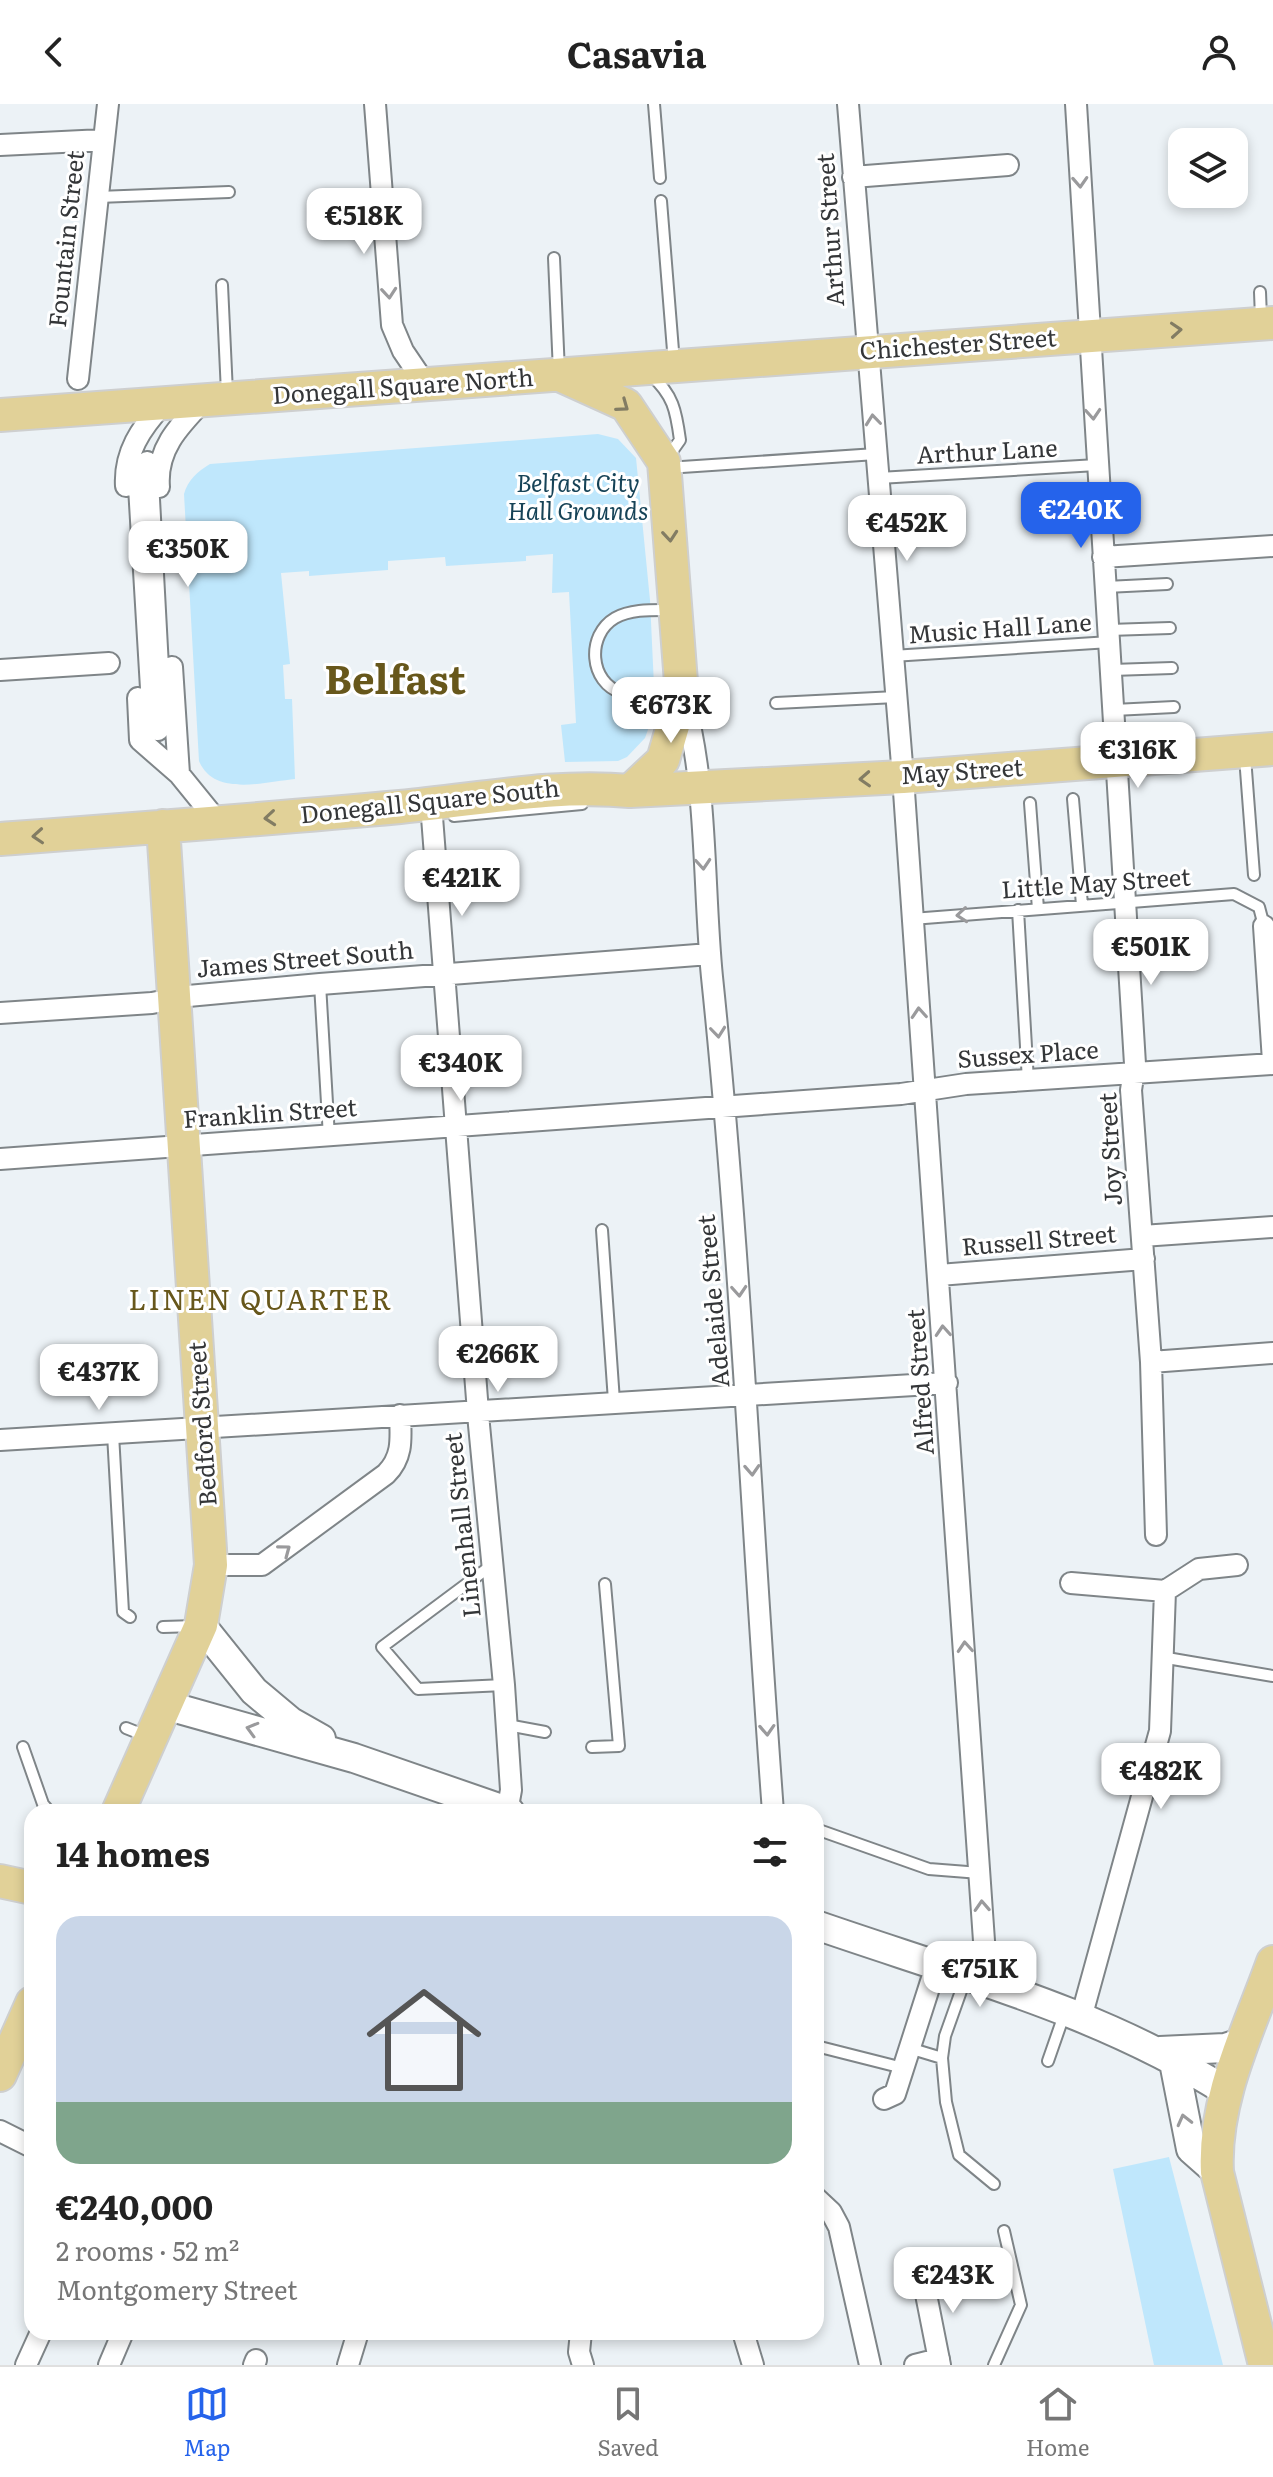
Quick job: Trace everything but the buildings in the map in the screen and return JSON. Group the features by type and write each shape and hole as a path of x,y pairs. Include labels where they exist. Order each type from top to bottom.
{"main road":[{"name":"Chichester Street","path":"659,367 1088,336 1265,313"},
{"name":"Donegall Square North","path":"0,415 659,367"},
{"path":"559,375 626,405 665,465 682,695 663,760 630,791"},
{"name":"May Street","path":"698,786 903,777 1259,750"},
{"name":"Donegall Square South","path":"0,839 431,804 506,792 585,787 630,791 698,786"},
{"name":"Bedford Street","path":"120,1804 139,1733 165,1705 201,1625 211,1565 163,826"},
{"path":"1265,2365 1217,2172 1216,2136 1227,2092 1273,1962"},
{"path":"0,2075 24,2021"}],"street":[{"name":"Fountain Street","path":"78,379 108,104"},
{"path":"375,104 392,325 403,351 426,385"},
{"name":"Arthur Street","path":"848,104 866,352 879,478"},
{"name":"Joy Street","path":"1076,104 1097,465 1096,536 1103,557 1110,636 1117,817 1135,1073 1131,1090 1151,1362 1156,1535"},
{"path":"0,145 103,140"},
{"path":"853,177 1008,165"},
{"path":"179,774 157,471 171,438 215,401"},
{"path":"163,404 143,428 125,467 140,740 179,774 218,822"},
{"path":"147,462 160,692 158,730 153,722 148,663 138,470 147,462"},
{"name":"Alfred Street","path":"879,478 947,1383 980,1873 976,1980"},
{"path":"1103,557 1273,546"},
{"path":"0,670 109,663"},
{"name":"Adelaide Street","path":"682,695 692,730 698,786 725,1104 748,1392 773,1804"},
{"name":"Linenhall Street","path":"431,804 459,1126 478,1412 504,1685 511,1790 509,1804"},
{"path":"1264,926 1273,1063"},
{"name":"James Street South","path":"0,1013 173,1001 188,996 320,984 710,954"},
{"name":"Sussex Place","path":"925,1091 966,1084 1273,1063"},
{"name":"Franklin Street","path":"0,1159 925,1091"},
{"path":"1142,1236 1273,1227"},
{"name":"Russell Street","path":"939,1275 1144,1259"},
{"path":"1151,1362 1273,1353"},
{"path":"0,1440 478,1412 748,1392 947,1383"},
{"path":"211,1565 262,1565 386,1474 396,1464 401,1450 400,1415"},
{"path":"1071,1583 1165,1591 1199,1569 1237,1565"},
{"path":"1073,2016 1160,1731 1165,1591"},
{"path":"201,1625 254,1691 291,1722 354,1758"},
{"path":"165,1705 354,1758 485,1804"},
{"path":"824,1928 1073,2016 1166,2054 1227,2092"},
{"path":"884,2099 895,2094 912,2026 936,1966"},
{"path":"1166,2054 1225,2048 1244,2042"},
{"path":"1166,2054 1191,2149 1217,2172"},
{"path":"0,2131 24,2143"},
{"path":"824,2205 839,2227 870,2365"},
{"path":"915,2365 940,2362 922,2274"},
{"path":"26,2365 37,2340"},
{"path":"109,2365 120,2340"},
{"path":"348,2365 356,2340"},
{"path":"580,2340 579,2352 583,2365"},
{"path":"745,2340 753,2365"}],"lane":[{"path":"654,104 660,178"},
{"path":"98,197 229,192"},
{"path":"661,201 659,367 676,406 680,440 665,465"},
{"path":"554,258 559,375"},
{"path":"215,401 222,285"},
{"path":"665,465 876,454"},
{"name":"Arthur Lane","path":"879,478 1097,465"},
{"path":"1106,587 1167,584"},
{"path":"677,610 627,613 615,618 599,635 595,658 603,680 620,693 682,695"},
{"name":"Music Hall Lane","path":"892,656 1170,628"},
{"path":"1112,670 1172,668"},
{"path":"776,703 896,697"},
{"path":"1114,710 1174,707"},
{"path":"1254,875 1259,750"},
{"path":"1073,799 1082,905"},
{"path":"1030,803 1038,909"},
{"name":"Little May Street","path":"912,919 1234,894 1259,907 1264,926"},
{"path":"1018,910 1028,1081"},
{"path":"320,984 329,1137"},
{"path":"602,1230 614,1401"},
{"path":"113,1434 123,1612 130,1617"},
{"path":"493,1564 382,1647 418,1689 504,1685"},
{"path":"592,1747 619,1746 605,1584"},
{"path":"163,1627 201,1625"},
{"path":"1161,1657 1273,1676"},
{"path":"507,1725 545,1732"},
{"path":"23,1747 43,1804"},
{"path":"824,1832 929,1869 980,1873"},
{"path":"976,1980 952,2011 942,2058 946,2102 959,2155 994,2184"},
{"path":"1048,2061 1073,2016"},
{"path":"824,2047 906,2058 942,2058"},
{"path":"994,2365 1021,2305 1004,2231"}],"green space":[{"name":"Belfast City Hall Grounds","path":"598,434 618,439 636,458 650,600 654,686 650,724 645,738 627,757 618,761 565,762 561,725 576,723 569,592 552,593 553,554 526,556 526,561 446,566 445,557 388,561 388,570 309,576 309,571 281,573 290,664 283,665 285,699 292,699 295,779 241,785 216,779 206,772 199,761 184,494 197,473 210,464"},
{"path":"1169,2157 1223,2365 1154,2365 1113,2169"}],"district":[{"name":"Belfast","path":"395,680"},
{"name":"LINEN QUARTER","path":"261,1300"}]}
